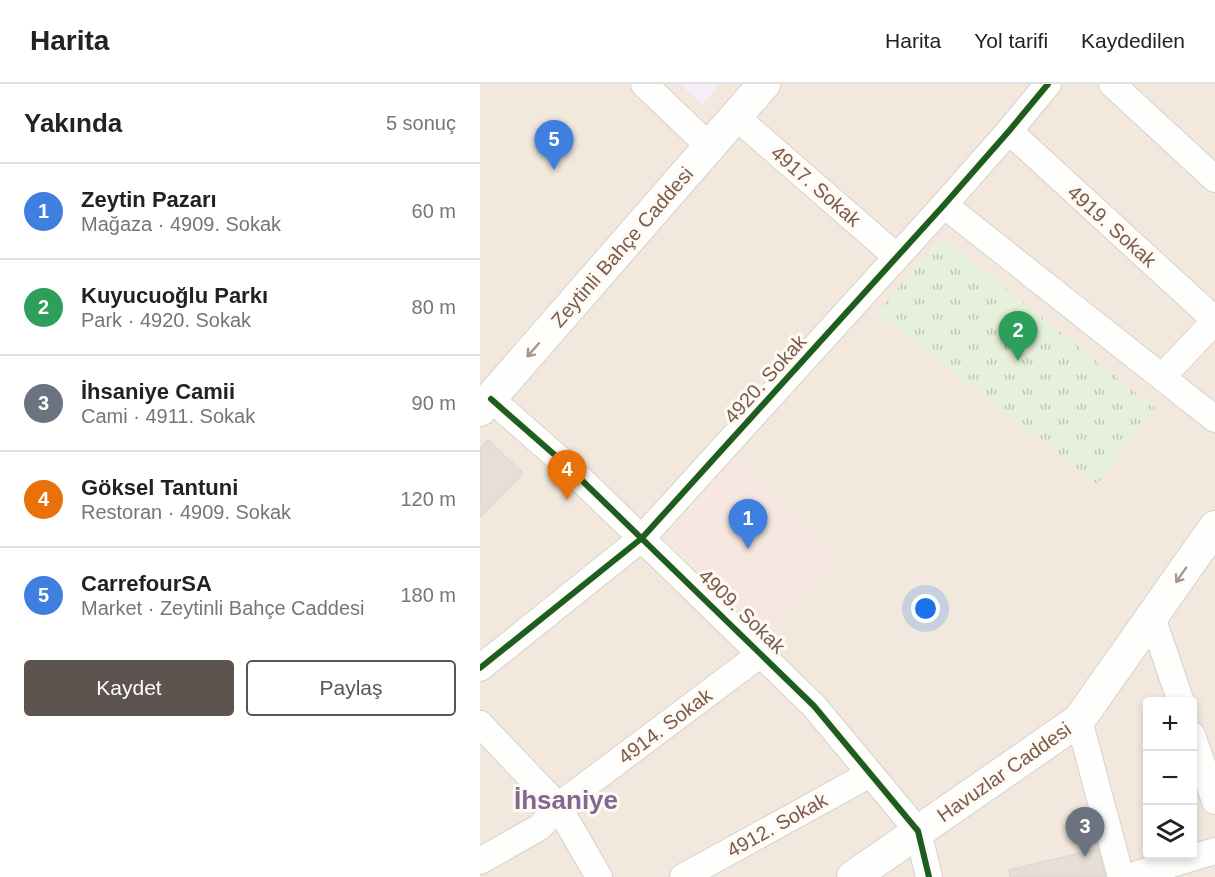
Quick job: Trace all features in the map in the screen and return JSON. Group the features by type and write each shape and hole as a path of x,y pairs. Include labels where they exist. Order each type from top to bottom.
{"street":[{"path":"644,84 710,147"},
{"name":"Zeytinli Bahçe Caddesi","path":"485,405 764,84"},
{"name":"4920. Sokak","path":"480,668 642,538 944,205 1048,84"},
{"path":"1112,84 1215,178"},
{"name":"4917. Sokak","path":"735,116 897,257"},
{"name":"4919. Sokak","path":"1009,131 1215,320"},
{"path":"944,205 1215,419"},
{"path":"1162,377 1215,320"},
{"name":"4909. Sokak","path":"485,405 564,463 814,706 918,831 929,877"},
{"name":"Havuzlar Caddesi","path":"853,877 1079,720 1215,527"},
{"path":"1152,617 1179,697"},
{"name":"4914. Sokak","path":"480,861 540,826 558,806 762,653"},
{"path":"1079,720 1122,877"},
{"path":"480,724 558,806 599,877"},
{"path":"1197,749 1215,801"},
{"name":"4912. Sokak","path":"695,874 870,774"},
{"path":"1128,877 1215,851"}],"shaded area":[{"path":"480,84 1215,84 1215,877 480,877"},
{"path":"680,84 720,84 702,105"},
{"path":"729,452 839,560 766,634 655,537"}],"green space":[{"path":"942,237 1156,409 1097,484 877,313"}],"building":[{"path":"488,440 523,473 480,517 480,448"},
{"path":"1098,849 1105,877 1010,877 1009,870"}],"cycle path":[{"path":"480,668 642,538 944,205 1048,84"},
{"path":"491,399 564,463 814,706 918,831 929,877"}],"place":[{"name":"CarrefourSA","path":"554,170"},
{"name":"Kuyucuoğlu Parkı","path":"1018,361"},
{"name":"Göksel Tantuni","path":"567,500"},
{"name":"Zeytin Pazarı","path":"748,549"},
{"name":"İhsaniye Camii","path":"1085,857"}],"district":[{"name":"İhsaniye","path":"566,800"}]}
